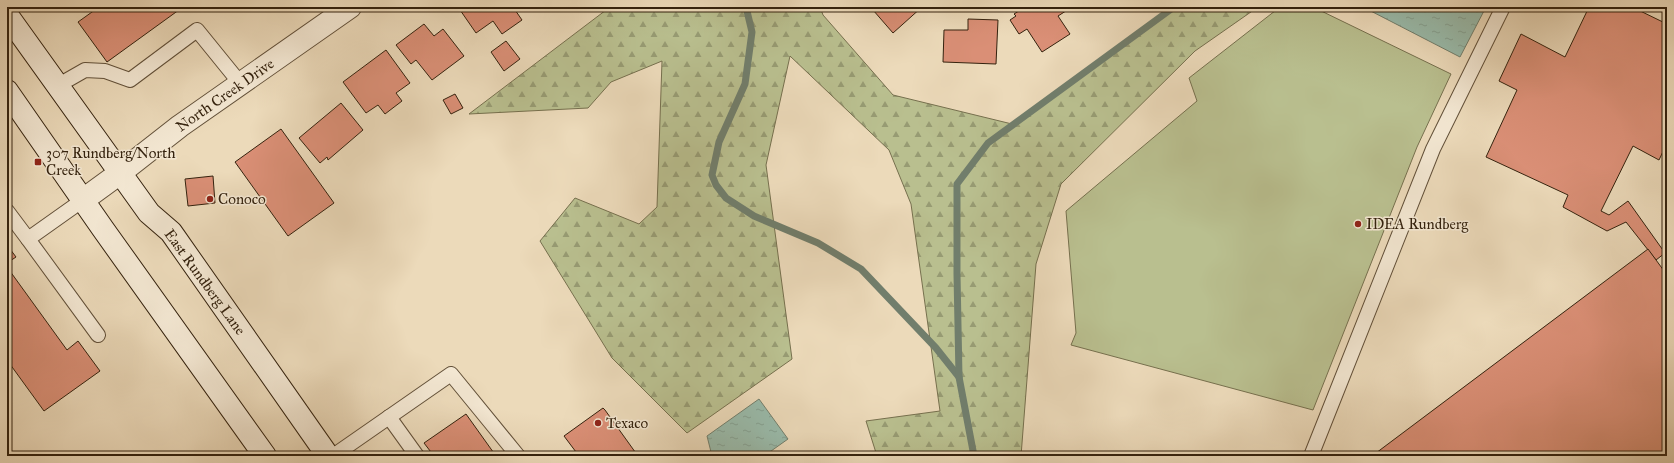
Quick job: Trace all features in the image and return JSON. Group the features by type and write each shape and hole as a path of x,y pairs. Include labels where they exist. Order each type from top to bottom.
{"main road":[{"name":"North Creek Drive","path":"83,200 180,126 350,7"},
{"name":"East Rundberg Lane","path":"7,15 149,213 171,232 328,456"},
{"path":"7,91 265,456"}],"lane":[{"path":"1311,456 1433,149 1503,7"},
{"path":"57,86 85,70 105,71 130,80 197,30 240,83"},
{"path":"28,239 83,200"},
{"path":"7,211 98,335"},
{"path":"333,456 451,374 518,456"},
{"path":"389,417 417,456"}],"green space":[{"path":"610,7 820,7 823,15 893,95 1012,124 1170,7 1258,7 1195,51 1061,184 1036,264 1021,456 877,456 866,421 940,411 911,204 889,150 790,56 766,165 792,359 687,433 612,358 540,241 575,198 639,224 657,207 662,61 611,82 588,108 469,114"},
{"path":"1280,7 1291,7 1293,10 1297,7 1313,7 1451,74 1417,147 1313,410 1071,345 1076,333 1066,211 1197,101 1189,78"}],"water":[{"path":"1363,7 1486,7 1460,57"},
{"path":"759,399 788,439 764,456 712,456 707,436"}],"building":[{"path":"99,7 183,7 107,62 78,22"},
{"path":"458,7 513,7 522,20 502,34 493,21 476,33"},
{"path":"874,7 922,7 893,33 873,10 875,8"},
{"path":"1025,7 1068,7 1069,9 1058,16 1070,34 1042,52 1027,29 1019,34 1010,20 1016,16 1014,14"},
{"path":"1589,7 1632,7 1667,24 1667,143 1659,160 1633,146 1601,211 1609,215 1628,201 1665,253 1656,260 1626,222 1607,231 1563,207 1568,195 1486,157 1517,90 1499,81 1521,34 1565,57"},
{"path":"968,19 998,20 996,64 943,62 944,30 968,30"},
{"path":"424,24 434,36 443,29 464,56 432,80 416,60 411,64 396,45"},
{"path":"506,41 520,59 504,71 491,52"},
{"path":"386,50 410,83 396,93 402,101 385,114 378,105 366,113 343,82"},
{"path":"455,94 463,108 451,114 443,100"},
{"path":"341,103 363,130 328,160 327,157 320,163 299,138"},
{"path":"281,129 334,203 288,236 235,162"},
{"path":"213,176 215,203 188,206 185,179"},
{"path":"7,245 16,257 7,263"},
{"path":"1648,249 1667,275 1667,456 1372,456"},
{"path":"7,267 67,350 78,341 100,371 44,411 7,360"},
{"name":"Texaco","path":"603,408 638,456 579,456 564,436"},
{"path":"466,414 496,456 434,456 424,443"}],"waterway":[{"path":"746,7 752,32 745,84 719,142 712,175 716,185 726,198 754,216 818,243 861,269 936,348 959,377"},
{"path":"974,456 959,377 957,184 988,143 1174,7"}],"place":[{"name":"307 Rundberg/North Creek","path":"38,162"},
{"name":"Conoco","path":"210,199"},
{"name":"IDEA Rundberg","path":"1358,224"},
{"name":"Texaco","path":"598,423"}]}
